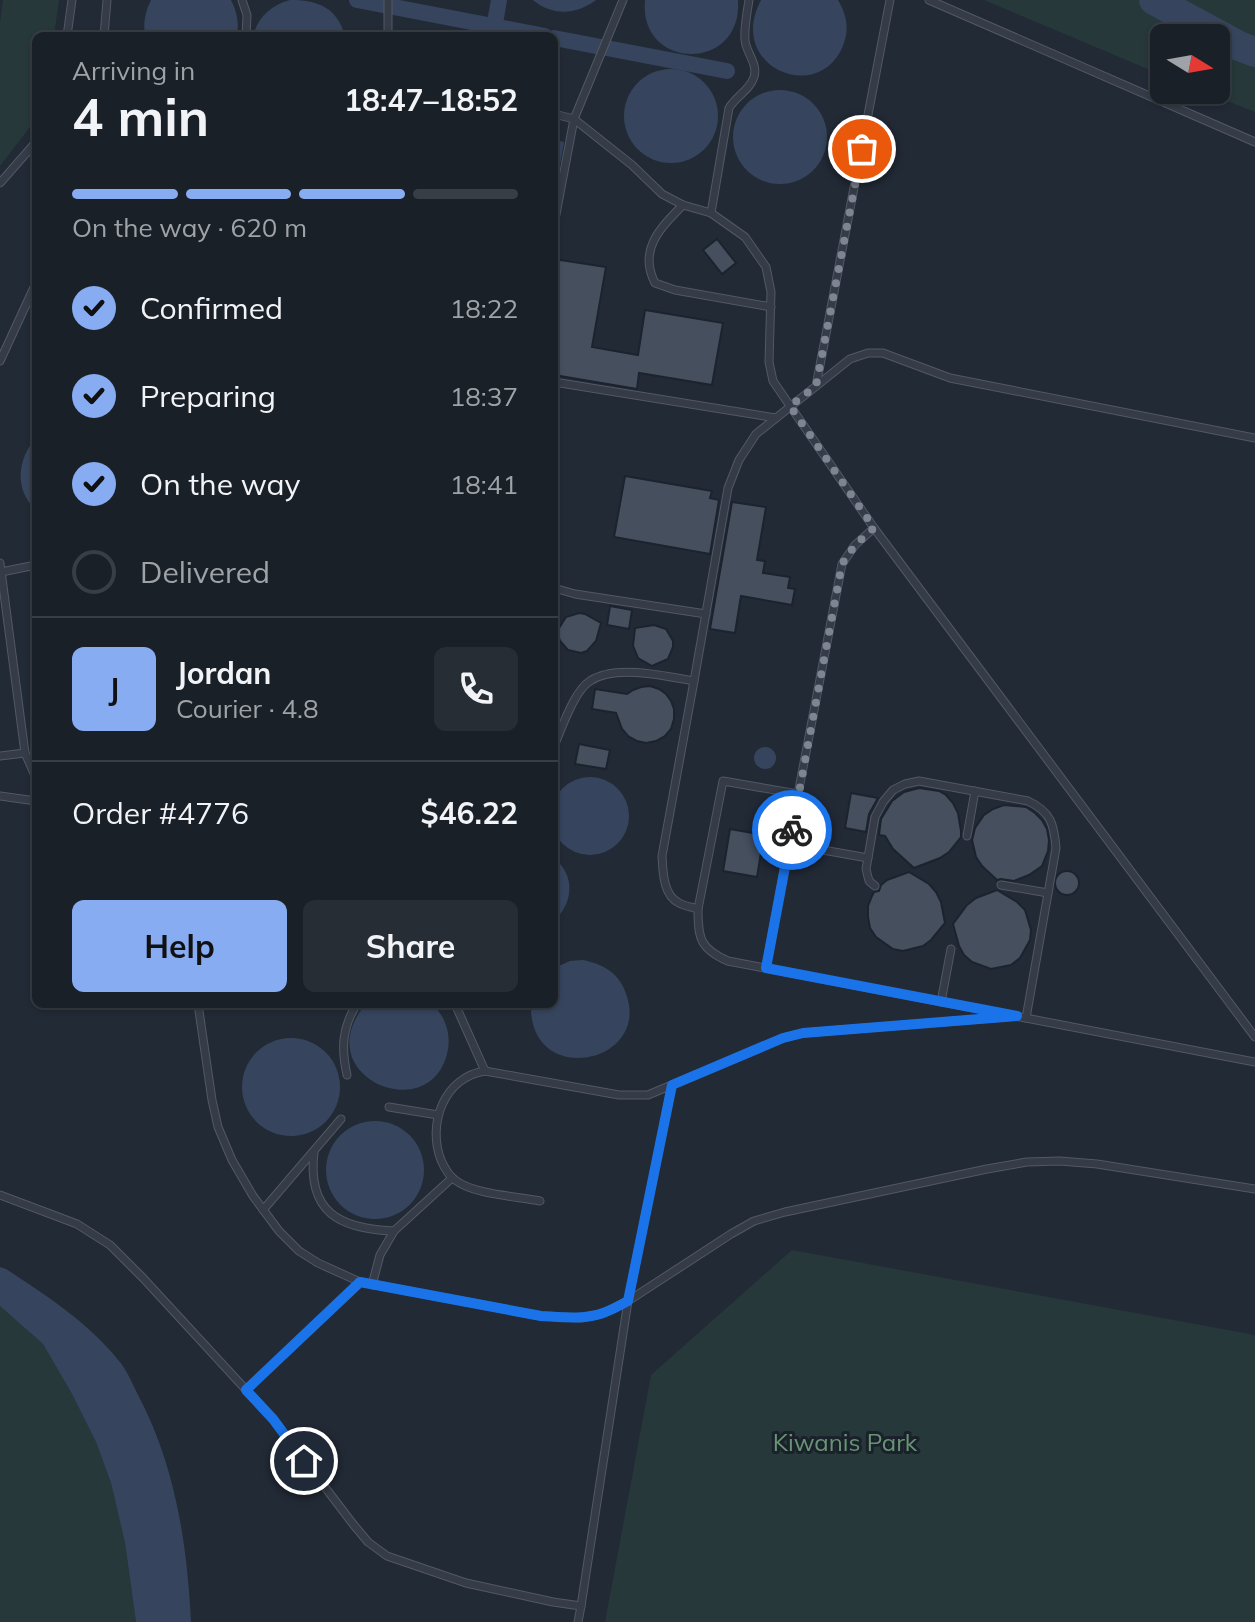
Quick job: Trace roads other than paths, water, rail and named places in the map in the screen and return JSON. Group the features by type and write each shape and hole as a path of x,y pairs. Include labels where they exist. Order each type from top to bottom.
{"lane":[{"path":"68,32 72,0"},
{"path":"104,32 107,0"},
{"path":"242,0 247,15 246,32"},
{"path":"388,0 388,32"},
{"path":"558,204 574,119 623,0"},
{"path":"711,213 729,108 751,83 755,71 745,36 749,0"},
{"path":"816,386 890,0"},
{"path":"929,0 1255,142"},
{"path":"558,115 574,119 632,165 662,194 683,205 711,213 745,237 766,267 771,292 769,362 773,381 874,528 1255,1037"},
{"path":"0,183 32,147"},
{"path":"683,205 662,225 653,241 649,270 655,283 675,290 771,307"},
{"path":"0,361 32,292"},
{"path":"698,909 677,903 669,892 663,876 662,856 728,488 739,460 756,434 850,359 868,353 883,353 950,378 1255,438"},
{"path":"558,383 776,418"},
{"path":"766,968 842,564 855,545 874,528"},
{"path":"32,565 1,568 25,753 32,769"},
{"path":"558,589 706,614"},
{"path":"558,737 576,698 588,681 605,674 628,673 694,681"},
{"path":"0,756 25,753"},
{"path":"798,794 723,781 698,909 698,930 703,945 714,955 728,961 1255,1062"},
{"path":"875,886 866,876 875,817 893,790 905,784 919,781 1028,801 1041,807 1050,819 1056,848 1022,1017"},
{"path":"967,836 975,791"},
{"path":"0,796 32,800"},
{"path":"789,844 868,858"},
{"path":"1001,885 1048,893"},
{"path":"941,1002 951,949"},
{"path":"199,1008 218,1127 232,1160 253,1196 279,1231 299,1251 336,1273 360,1282 541,1316 581,1318 601,1314 628,1301 754,1221 987,1169 1027,1162 1060,1161 1255,1189"},
{"path":"347,1075 344,1032 355,1008"},
{"path":"457,1008 485,1071"},
{"path":"540,1201 475,1189 452,1178 440,1156 438,1115 442,1104 457,1084 474,1072 485,1071 619,1095 648,1095 783,1038 803,1033 1022,1017"},
{"path":"578,1622 628,1301 672,1085"},
{"path":"389,1107 438,1115"},
{"path":"263,1210 341,1119"},
{"path":"314,1152 313,1184 327,1210 353,1226 394,1231"},
{"path":"372,1285 380,1255 394,1231 452,1178"},
{"path":"0,1195 77,1224 110,1245 273,1419 360,1533 387,1556 466,1583 581,1606"},
{"path":"246,1390 360,1282"}],"water":[{"path":"151,0 231,0 237,32 145,32"},
{"path":"290,0 325,7 337,18 343,32 255,32 266,13"},
{"path":"533,0 596,0 580,9 564,12 548,9"},
{"path":"645,0 738,0 735,24 725,41 709,51 691,54 673,50 657,40 647,23"},
{"path":"761,0 838,0 844,11 847,29 842,48 830,65 813,74 796,75 779,70 764,59 755,43 753,23"},
{"path":"671,69 689,72 704,83 715,98 718,116 715,134 704,149 689,160 671,163 653,160 638,149 627,134 624,116 627,98 638,83 653,72"},
{"path":"780,90 798,93 813,104 824,119 827,137 824,155 813,170 798,181 780,184 762,181 747,170 736,155 733,137 736,119 747,104 762,93"},
{"path":"558,141 564,142 558,176"},
{"path":"32,443 32,505 21,484 22,465"},
{"path":"765,747 773,750 776,758 773,766 765,769 757,766 754,758 757,750"},
{"path":"590,777 605,780 622,795 628,808 626,831 605,852 590,855 575,852 558,837 558,795 575,780"},
{"path":"558,862 569,881 568,898 558,916"},
{"path":"583,960 603,967 614,974 625,991 629,1016 623,1036 608,1050 588,1057 567,1057 549,1049 535,1031 532,1008 558,1008 558,966"},
{"path":"364,1008 436,1008 447,1030 448,1049 438,1073 421,1086 400,1090 378,1084 361,1072 351,1053 351,1030"},
{"path":"291,1038 310,1041 326,1052 337,1068 340,1087 337,1106 326,1122 310,1133 291,1136 272,1133 256,1122 245,1106 242,1087 245,1068 256,1052 272,1041"},
{"path":"375,1121 394,1125 410,1135 420,1151 424,1170 420,1189 410,1205 394,1215 375,1219 356,1215 340,1205 330,1189 326,1170 330,1151 340,1135 356,1125"},
{"path":"0,1267 37,1289 81,1322 127,1372 150,1420 170,1476 182,1533 191,1622 136,1622 125,1543 111,1483 96,1442 43,1344 0,1306"}],"waterway":[{"path":"357,0 524,32"},
{"path":"493,32 499,0"},
{"path":"1154,0 1255,52"},
{"path":"558,39 727,71"}],"park label":[{"name":"Kiwanis Park","path":"845,1442"}]}
